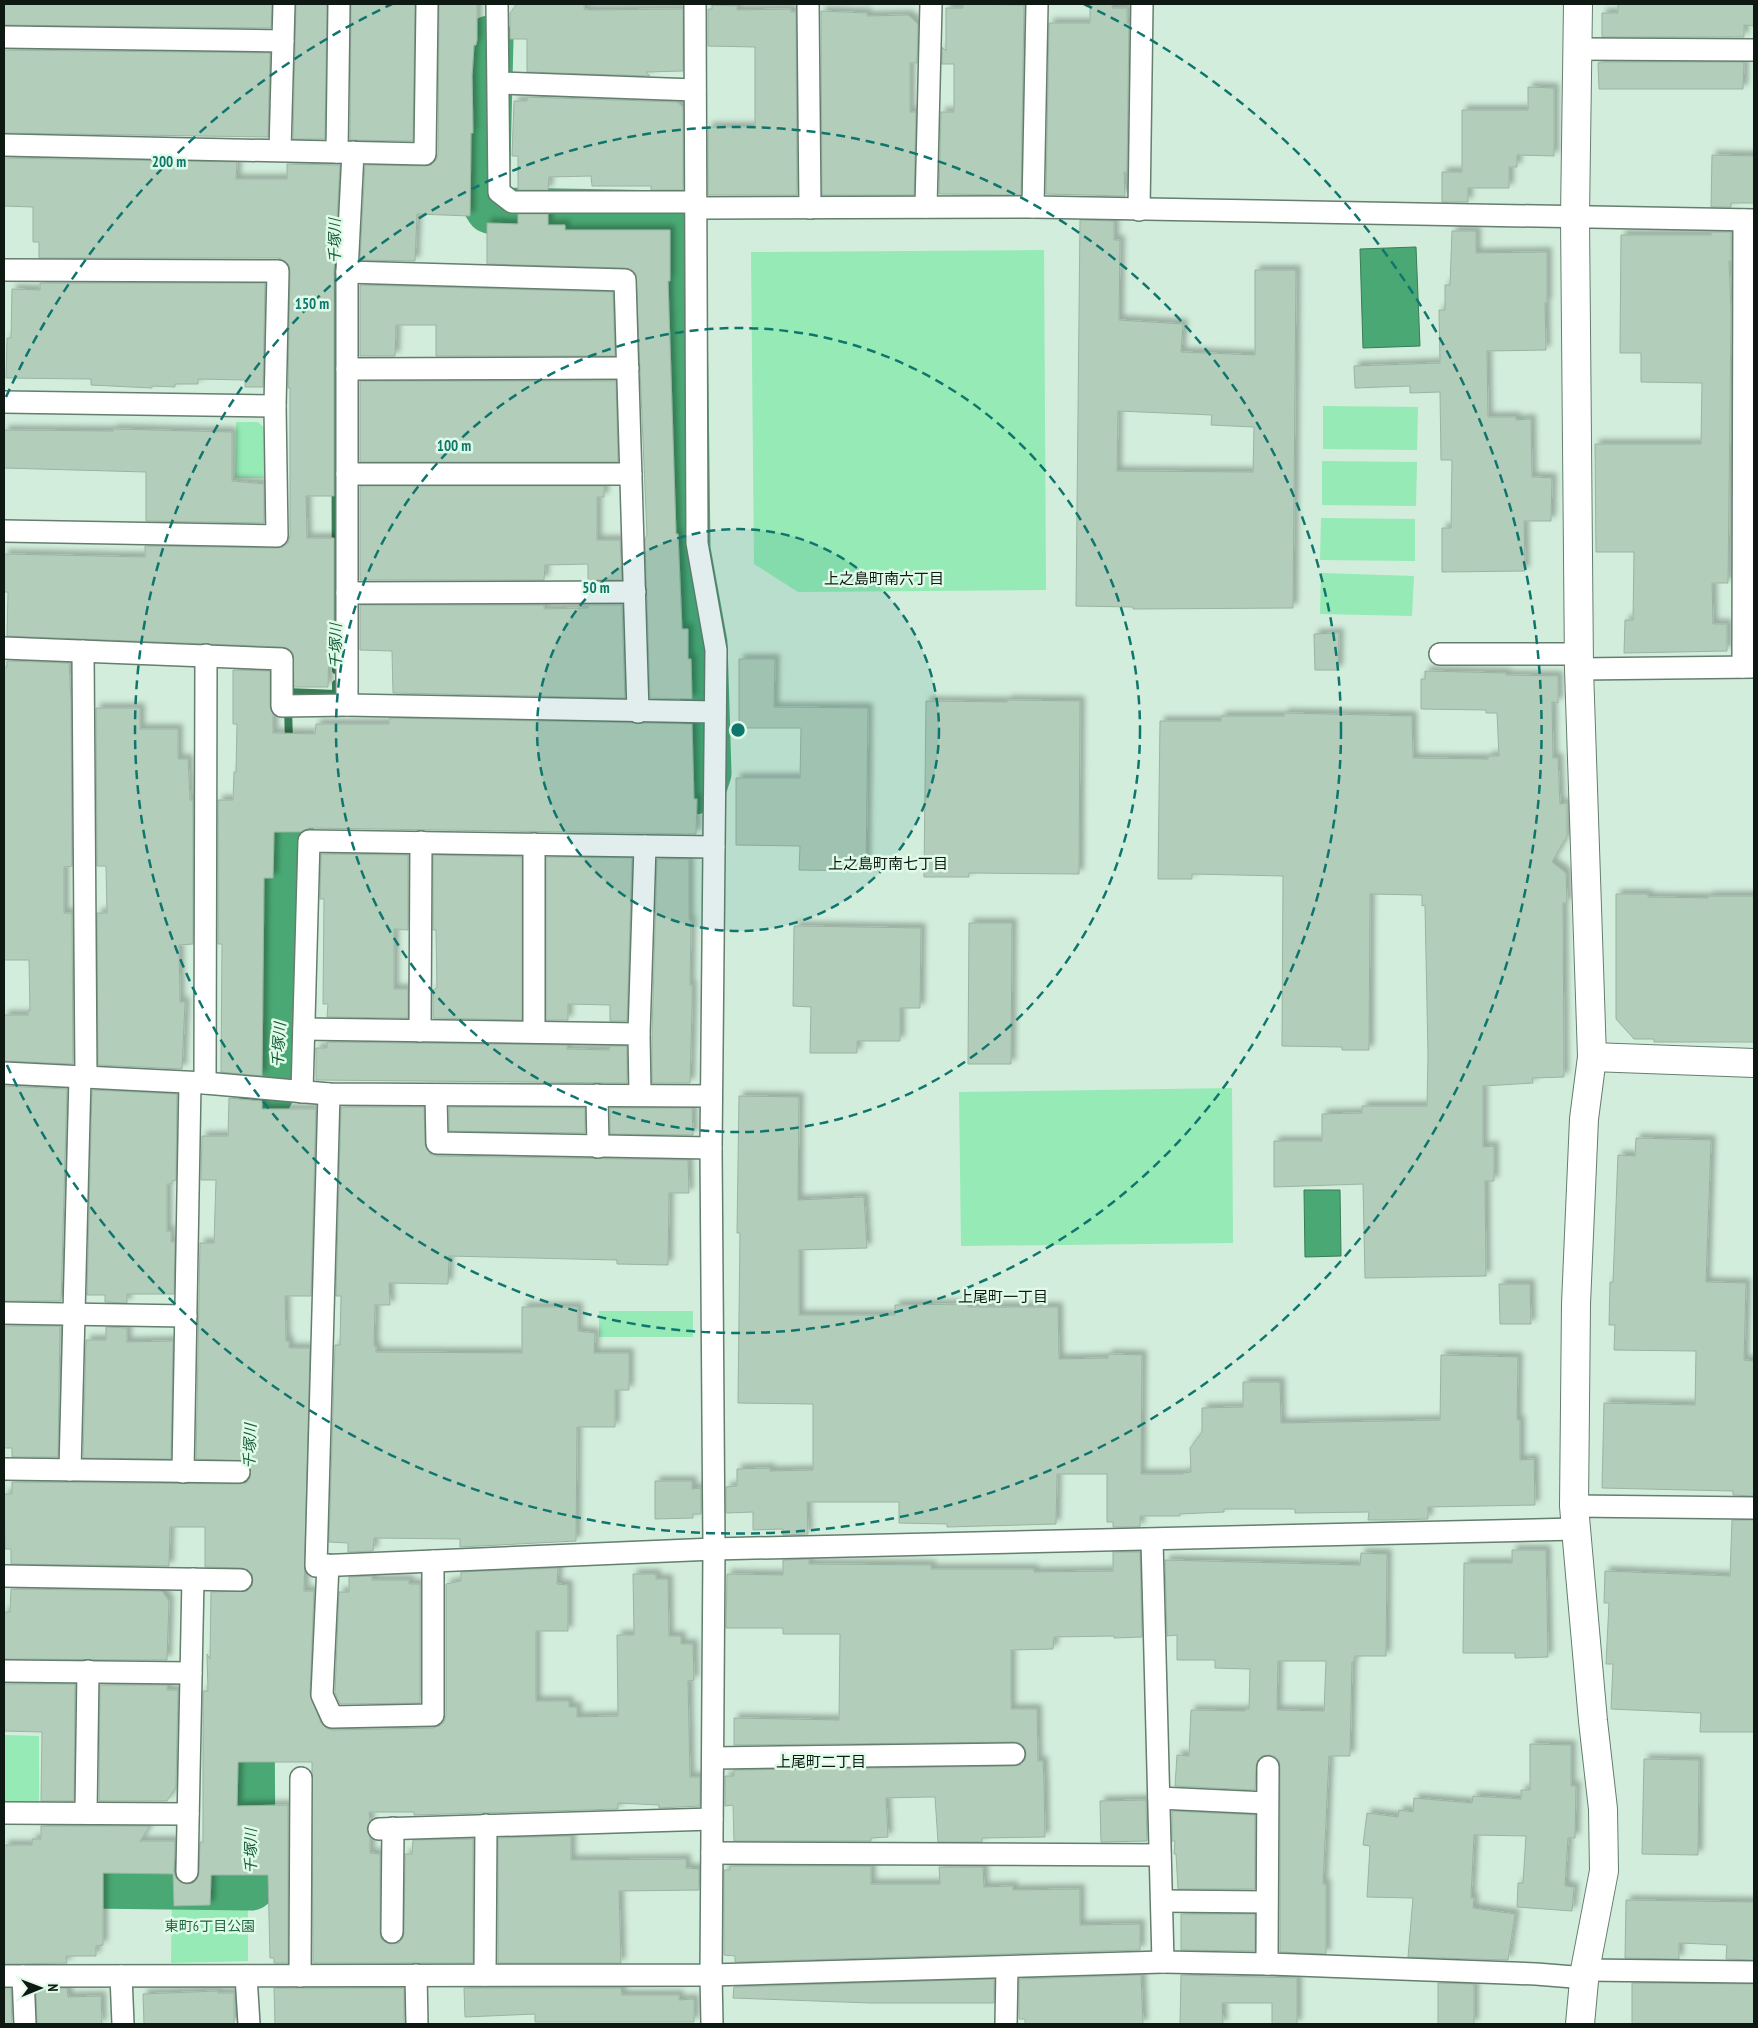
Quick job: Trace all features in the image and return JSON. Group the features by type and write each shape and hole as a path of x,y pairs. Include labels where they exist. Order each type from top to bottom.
{"street":[{"path":"280,150 284,4"},
{"path":"339,4 345,152 347,272 347,705"},
{"path":"4,145 425,154 427,4"},
{"path":"498,4 499,192 512,202 810,208 1033,207 1749,220 1749,667 1440,654"},
{"path":"695,4 697,543 716,650 709,712 714,848 711,1096 714,1548 712,2024"},
{"path":"808,4 810,208"},
{"path":"926,207 931,4"},
{"path":"1033,207 1037,4"},
{"path":"1139,210 1142,4"},
{"path":"1578,4 1575,217 1579,661 1592,1057 1584,1119 1576,1304 1574,1518 1603,1818 1604,1871 1585,1974 1580,2024"},
{"path":"4,37 283,41"},
{"path":"1577,49 1754,50"},
{"path":"499,83 695,90"},
{"path":"4,270 278,271 275,406 277,536 4,531"},
{"path":"347,272 625,280 638,712"},
{"path":"347,369 628,368"},
{"path":"4,402 275,406"},
{"path":"347,474 631,474"},
{"path":"347,593 635,592"},
{"path":"4,648 282,659 282,706 347,705 709,712"},
{"path":"70,1470 83,1077 83,651"},
{"path":"183,1472 186,1316 198,1083 206,656"},
{"path":"302,1092 309,840 714,848"},
{"path":"420,1031 421,842"},
{"path":"534,844 534,1032"},
{"path":"640,1094 639,1034 645,846"},
{"path":"304,1029 639,1034"},
{"path":"1592,1057 1754,1063"},
{"path":"4,1073 198,1083 329,1094 640,1094 711,1096"},
{"path":"329,1094 316,1566 714,1548 1152,1540 1754,1508"},
{"path":"436,1095 437,1144 711,1148"},
{"path":"597,1095 598,1147"},
{"path":"4,1313 186,1316"},
{"path":"4,1469 240,1472"},
{"path":"1152,1540 1163,1962"},
{"path":"328,1565 322,1695 332,1717 433,1715 433,1561"},
{"path":"4,1576 241,1580"},
{"path":"187,1872 193,1579"},
{"path":"4,1671 191,1673"},
{"path":"86,1813 88,1672"},
{"path":"713,1758 1014,1754"},
{"path":"1267,1964 1266,1803 1268,1767"},
{"path":"300,1778 300,1976"},
{"path":"1159,1798 1266,1803"},
{"path":"4,1813 188,1814"},
{"path":"392,1932 386,1828 712,1819"},
{"path":"486,1825 486,1975"},
{"path":"712,1853 1160,1855"},
{"path":"1162,1901 1267,1902"},
{"path":"25,2024 13,1976 711,1975 1163,1962 1536,1974 1754,1972"},
{"path":"1006,2024 1007,1966"},
{"path":"416,1975 417,2024"},
{"path":"121,1976 123,2024"},
{"path":"246,1976 249,2024"}],"green space":[{"path":"1044,250 1046,590 798,592 754,564 751,252"},
{"path":"1323,406 1418,407 1417,450 1323,449"},
{"path":"236,422 258,422 269,432 268,478 235,478"},
{"path":"1322,461 1417,462 1416,506 1322,505"},
{"path":"1321,518 1415,519 1415,561 1320,560"},
{"path":"1321,573 1414,576 1412,616 1320,614"},
{"path":"1232,1088 1233,1243 961,1246 959,1092"},
{"path":"599,1311 693,1311 693,1337 599,1337"},
{"path":"4,1735 39,1736 39,1806 4,1806"},
{"name":"東町6丁目公園","path":"248,1889 248,1961 171,1963 172,1890"}],"shaded area":[{"path":"1416,247 1420,346 1363,348 1360,249"},
{"path":"1304,1190 1340,1190 1341,1256 1305,1257"}],"building":[{"path":"4,4 272,4 271,28 4,25"},
{"path":"296,4 327,4 325,139 293,139"},
{"path":"351,4 415,4 413,141 350,140"},
{"path":"439,4 477,4 477,40 476,45 474,45 472,76 473,133 471,133 470,216 417,214 415,261 360,260 365,165 425,166 431,165 436,160 438,154"},
{"path":"517,4 584,4 584,9 592,10 683,9 683,71 646,72 650,76 527,72 527,39 510,39 510,13"},
{"path":"963,4 1024,5 1021,195 939,194 941,112 954,112 954,64 942,64 942,47 946,51 946,8 963,8"},
{"path":"1090,4 1113,4 1112,8 1127,8 1127,23 1129,23 1127,172 1124,172 1125,196 1046,194 1049,23 1090,23"},
{"path":"1618,4 1754,4 1754,26 1744,25 1744,37 1602,37 1602,13 1618,13"},
{"path":"712,5 737,6 737,10 791,9 791,12 796,12 797,195 708,195 708,127 755,127 755,47 708,46 708,9 712,9"},
{"path":"821,11 867,13 867,16 908,15 918,24 917,63 910,63 910,112 916,112 914,195 822,195"},
{"path":"4,50 270,53 268,137 4,133"},
{"path":"1744,62 1743,89 1599,89 1598,63"},
{"path":"1528,87 1554,88 1554,156 1517,155 1517,167 1509,167 1509,188 1468,188 1468,202 1442,202 1442,172 1462,172 1462,110 1528,110"},
{"path":"527,97 677,102 683,107 683,190 651,190 651,186 592,186 591,176 549,177 548,190 518,190 518,156 512,156 514,101 527,101"},
{"path":"1712,155 1754,156 1754,203 1731,203 1731,207 1711,207"},
{"path":"4,158 237,162 236,179 287,179 287,164 340,165 334,272 334,496 306,496 307,538 334,538 334,650 329,650 328,687 294,687 293,653 289,649 282,647 7,636 8,592 4,592 4,554 145,557 145,546 277,548 283,547 288,543 290,536 290,388 288,388 290,271 289,265 278,258 39,258 39,242 33,242 33,207 4,206"},
{"path":"518,214 548,214 548,225 565,225 565,230 670,230 670,281 668,281 676,534 678,534 682,629 688,629 688,659 691,659 692,699 650,698 645,539 647,535 636,274 632,270 625,268 487,264 487,223 518,224"},
{"path":"1080,220 1114,221 1114,240 1120,240 1119,320 1183,324 1181,352 1255,355 1255,270 1296,270 1293,608 1133,609 1133,607 1076,606","holes":["1118,411 1212,415 1211,425 1254,427 1253,472 1117,471"]},
{"path":"1452,231 1476,231 1476,253 1547,252 1546,350 1487,351 1488,417 1516,417 1516,420 1531,419 1532,477 1552,478 1551,521 1524,521 1525,571 1442,572 1442,528 1451,528 1452,460 1441,460 1440,392 1410,393 1410,386 1355,388 1354,366 1440,363 1439,310 1445,310 1445,285 1450,285"},
{"path":"1711,232 1731,232 1731,261 1729,261 1731,313 1728,583 1712,583 1713,624 1727,624 1727,651 1624,653 1625,620 1633,620 1634,552 1596,552 1595,444 1701,444 1702,383 1641,382 1641,353 1620,353 1621,235 1711,235"},
{"path":"40,283 265,283 263,387 245,387 245,380 198,379 198,384 175,384 175,387 152,386 152,388 91,385 91,379 6,378 7,338 11,338 12,289 40,290"},
{"path":"360,285 613,292 615,356 436,356 436,325 396,325 395,356 360,356"},
{"path":"360,381 616,381 618,462 360,462"},
{"path":"113,429 232,432 232,481 264,484 264,523 146,521 146,472 4,468 4,430 113,431"},
{"path":"360,486 604,486 604,497 597,497 597,540 620,540 622,580 588,580 588,564 545,565 544,580 360,580"},
{"path":"360,605 544,605 544,609 588,608 588,605 622,605 625,698 393,693 392,651 360,650"},
{"path":"1339,633 1338,670 1315,670 1314,634"},
{"path":"739,659 775,659 774,707 868,708 866,871 799,870 800,846 736,845 736,778 800,778 801,728 739,728"},
{"path":"7,661 69,663 72,866 64,867 64,913 72,913 73,1064 4,1061 4,1015 28,1015 28,1011 30,1011 29,960 4,960 4,667 7,667"},
{"path":"233,670 270,671 270,706 273,714 273,733 315,734 316,724 389,724 389,719 393,718 692,724 694,799 697,799 696,834 309,828 301,832 274,832 273,878 264,878 262,1076 221,1072 222,944 218,944 218,800 233,800 234,772 236,772 237,724 233,724"},
{"path":"1425,671 1558,676 1558,703 1552,702 1553,758 1558,758 1560,804 1567,803 1567,836 1552,862 1566,873 1567,903 1563,903 1564,1077 1532,1078 1533,1083 1483,1086 1483,1147 1494,1146 1494,1181 1485,1181 1486,1276 1365,1278 1363,1184 1274,1187 1274,1141 1322,1141 1322,1114 1362,1113 1362,1106 1427,1106 1428,1055 1425,905 1422,906 1422,895 1370,894 1369,1050 1342,1050 1342,1047 1282,1046 1283,876 1192,874 1192,879 1158,879 1160,721 1221,721 1221,716 1284,716 1284,713 1412,716 1413,758 1488,759 1488,756 1499,756 1497,713 1486,713 1486,710 1421,709 1421,679 1425,679"},
{"path":"1007,700 1080,701 1079,874 969,873 969,877 924,877 926,701 1007,702"},
{"path":"96,708 140,708 140,729 178,729 178,759 188,759 190,800 193,800 193,944 179,945 180,1002 185,1002 182,1069 98,1065 97,913 107,913 106,866 97,866"},
{"path":"321,854 408,855 408,930 394,929 394,989 408,989 408,1018 327,1017 328,1004 323,1004 324,899 320,899"},
{"path":"433,855 522,857 522,1020 433,1018 433,990 437,988 436,930 433,930"},
{"path":"546,857 632,858 627,1021 610,1021 610,1005 568,1004 568,1020 546,1020"},
{"path":"657,859 689,859 689,920 691,920 690,985 692,985 690,1083 652,1083"},
{"path":"1616,894 1648,894 1648,897 1708,898 1708,896 1754,896 1754,1042 1654,1042 1654,1039 1634,1039 1616,1019"},
{"path":"969,923 1012,923 1011,1064 968,1064"},
{"path":"794,926 921,928 920,1008 900,1008 900,1041 857,1041 857,1053 810,1053 811,1007 793,1006"},
{"path":"327,1042 567,1045 567,1049 609,1050 610,1046 627,1046 627,1083 316,1080 316,1048 327,1048"},
{"path":"4,1086 67,1089 61,1301 4,1301"},
{"path":"92,1090 177,1094 176,1180 172,1181 172,1184 167,1184 167,1231 171,1231 171,1242 175,1242 174,1294 127,1294 127,1303 105,1302 105,1295 87,1295"},
{"path":"739,1096 799,1097 798,1200 864,1197 867,1248 799,1250 799,1315 895,1315 895,1305 968,1304 968,1307 1058,1307 1059,1359 1108,1358 1108,1354 1142,1355 1141,1474 1183,1474 1191,1472 1190,1448 1202,1432 1202,1408 1243,1407 1243,1382 1280,1382 1281,1423 1440,1420 1441,1355 1518,1357 1517,1420 1520,1420 1520,1460 1534,1459 1535,1505 1428,1507 1428,1519 1389,1520 1368,1520 1369,1512 1295,1513 1295,1509 1224,1509 1224,1512 1180,1514 1180,1516 1140,1516 1140,1527 1113,1527 1113,1522 1107,1522 1107,1474 1057,1474 1056,1524 947,1527 947,1524 899,1523 899,1502 807,1502 808,1534 783,1535 783,1529 753,1530 753,1512 726,1513 726,1487 737,1486 737,1469 770,1468 770,1471 813,1470 813,1404 738,1403 740,1233 737,1233"},
{"path":"229,1098 262,1101 262,1109 315,1109 316,1105 311,1296 285,1296 286,1341 289,1341 289,1348 310,1348 304,1591 314,1591 310,1694 321,1723 326,1728 332,1730 433,1728 444,1722 446,1715 446,1584 461,1581 461,1572 558,1568 557,1584 568,1585 568,1631 536,1631 536,1701 569,1701 569,1707 577,1707 577,1717 618,1716 617,1635 634,1635 633,1574 656,1574 656,1579 668,1579 669,1636 681,1636 681,1644 693,1644 694,1680 688,1681 690,1777 700,1777 700,1806 659,1808 659,1805 618,1803 618,1809 414,1815 414,1812 369,1812 370,1821 367,1829 370,1837 370,1853 380,1854 381,1939 391,1944 399,1943 403,1938 405,1854 412,1854 413,1840 473,1839 473,1963 313,1963 312,1762 238,1762 237,1806 288,1805 288,1963 274,1963 274,1958 270,1958 268,1875 211,1875 210,1905 174,1906 173,1874 103,1873 103,1945 96,1946 96,1956 66,1956 67,1963 4,1964 4,1845 32,1845 32,1839 41,1839 41,1826 150,1826 140,1841 175,1841 174,1872 180,1882 186,1884 193,1883 199,1873 200,1842 203,1842 203,1691 208,1691 207,1654 210,1659 211,1592 247,1591 252,1586 252,1574 242,1568 205,1567 205,1527 170,1527 169,1566 11,1564 11,1549 5,1549 4,1494 12,1494 12,1482 239,1484 246,1483 250,1478 250,1466 245,1461 196,1459 200,1243 214,1243 216,1180 201,1180 202,1136 228,1136"},
{"path":"341,1107 424,1107 425,1144 430,1154 437,1156 688,1160 689,1193 669,1193 668,1265 617,1264 617,1260 449,1256 448,1284 389,1283 390,1305 375,1305 374,1346 376,1346 376,1352 522,1353 522,1307 578,1307 578,1331 595,1333 594,1353 629,1353 629,1390 615,1390 615,1427 577,1427 576,1541 460,1547 460,1539 374,1538 373,1551 348,1552 348,1543 329,1542 335,1345 340,1345 341,1296 336,1296"},
{"path":"449,1107 585,1108 585,1133 449,1131"},
{"path":"610,1108 692,1108 693,1135 610,1134"},
{"path":"1636,1138 1711,1140 1706,1282 1746,1283 1744,1360 1754,1361 1754,1496 1733,1495 1733,1491 1602,1488 1604,1403 1695,1405 1696,1351 1614,1350 1615,1325 1609,1325 1610,1282 1613,1282 1618,1155 1635,1156"},
{"path":"1499,1284 1530,1284 1531,1324 1500,1324"},
{"path":"4,1326 60,1326 58,1457 12,1457 12,1448 4,1448"},
{"path":"106,1327 127,1328 127,1342 173,1341 171,1459 83,1458 86,1340 106,1340"},
{"path":"655,1481 692,1481 692,1489 701,1488 701,1514 693,1514 693,1518 655,1519"},
{"path":"1732,1520 1754,1520 1754,1732 1700,1732 1701,1713 1611,1709 1613,1664 1606,1664 1609,1603 1604,1603 1605,1571 1730,1576"},
{"path":"1512,1550 1546,1550 1548,1657 1515,1658 1515,1653 1463,1653 1464,1563 1512,1563"},
{"path":"1113,1552 1140,1552 1142,1637 1054,1637 1053,1649 1011,1650 1011,1709 1037,1709 1038,1761 1043,1761 1045,1837 982,1838 982,1842 938,1842 935,1797 926,1797 886,1798 888,1837 871,1838 871,1841 734,1841 733,1805 725,1806 725,1776 734,1776 734,1770 1014,1766 1020,1765 1025,1760 1026,1753 1025,1748 1020,1743 1014,1742 734,1745 734,1718 839,1720 840,1634 783,1634 783,1628 726,1628 727,1574 783,1575 783,1560 809,1559 809,1564 931,1565 931,1569 1034,1569 1034,1572 1113,1571"},
{"path":"1361,1553 1387,1554 1386,1656 1355,1656 1354,1662 1352,1662 1350,1756 1329,1756 1323,1884 1326,1884 1326,1954 1280,1952 1279,1760 1269,1755 1262,1756 1258,1760 1255,1790 1175,1786 1177,1755 1189,1756 1191,1710 1245,1711 1245,1709 1249,1709 1250,1669 1215,1668 1215,1660 1177,1660 1177,1635 1167,1636 1165,1560 1360,1565","holes":["1278,1661 1326,1661 1324,1711 1277,1710"]},
{"path":"372,1576 372,1580 409,1580 409,1584 420,1584 420,1703 340,1704 335,1693 339,1592 349,1592 349,1577"},
{"path":"11,1589 162,1591 169,1601 167,1660 4,1659 4,1612 10,1612"},
{"path":"4,1684 75,1684 74,1801 41,1801 42,1732 4,1731"},
{"path":"100,1685 167,1685 167,1690 178,1690 176,1787 167,1801 99,1801"},
{"path":"1530,1744 1571,1745 1571,1786 1576,1786 1575,1838 1568,1838 1565,1886 1574,1887 1572,1911 1517,1907 1518,1883 1523,1883 1526,1836 1474,1835 1471,1898 1474,1898 1473,1908 1515,1914 1508,1960 1408,1957 1413,1898 1367,1897 1370,1846 1363,1845 1367,1813 1398,1817 1399,1810 1413,1812 1414,1798 1472,1803 1473,1796 1521,1799 1521,1790 1530,1790"},
{"path":"1644,1759 1699,1760 1698,1855 1642,1854"},
{"path":"1146,1800 1147,1841 1101,1842 1100,1801"},
{"path":"1172,1811 1255,1815 1255,1889 1178,1889 1176,1854 1174,1854 1175,1841 1172,1841"},
{"path":"571,1836 571,1860 686,1859 686,1868 699,1869 699,1890 619,1891 621,1963 498,1963 498,1838"},
{"path":"730,1866 871,1866 871,1884 940,1884 939,1867 983,1867 984,1887 1013,1886 1013,1890 1080,1889 1080,1925 1140,1924 1140,1950 735,1962 735,1956 724,1955 724,1870 730,1870"},
{"path":"1626,1900 1754,1902 1754,1960 1726,1959 1727,1945 1679,1943 1679,1959 1625,1958"},
{"path":"1181,1914 1255,1914 1255,1951 1181,1950"},
{"path":"1141,1975 1143,2024 1025,2024 1025,2019 1019,2019 1019,1979"},
{"path":"1181,1975 1297,1978 1297,2024 1272,2024 1272,2003 1222,2003 1223,2024 1180,2024"},
{"path":"994,1979 994,2003 870,2003 733,1998 734,1987"},
{"path":"1438,1983 1474,1984 1474,2024 1438,2024"},
{"path":"1632,1983 1754,1984 1754,2024 1632,2024"},
{"path":"4,1988 11,1988 12,2024 4,2024"},
{"path":"36,1988 67,1988 68,1997 101,1996 102,2024 37,2024"},
{"path":"274,1988 404,1988 404,2024 275,2024"},
{"path":"464,1988 621,1988 622,1995 679,1995 679,2000 694,1999 694,2022 535,2022 535,2014 465,2017"},
{"path":"218,1991 218,1993 234,1993 234,2024 144,2024 143,1994"}],"waterway":[{"path":"489,40 485,201 490,209 501,212 669,215 682,224 686,549 703,643 707,773 703,785 694,790 627,787"},
{"name":"千塚川","path":"335,242 336,670"},
{"name":"千塚川","path":"287,696 287,692 336,694 336,684"},
{"name":"千塚川","path":"288,708 289,741"},
{"name":"千塚川","path":"259,1174 261,1109 278,1077 291,796 301,780 312,774"},
{"name":"千塚川","path":"4,1883 251,1886 249,1480 251,1397"}],"district":[{"name":"上之島町南六丁目","path":"884,579"},
{"name":"上之島町南七丁目","path":"888,864"},
{"name":"上尾町一丁目","path":"1003,1297"},
{"name":"上尾町二丁目","path":"821,1762"}]}
